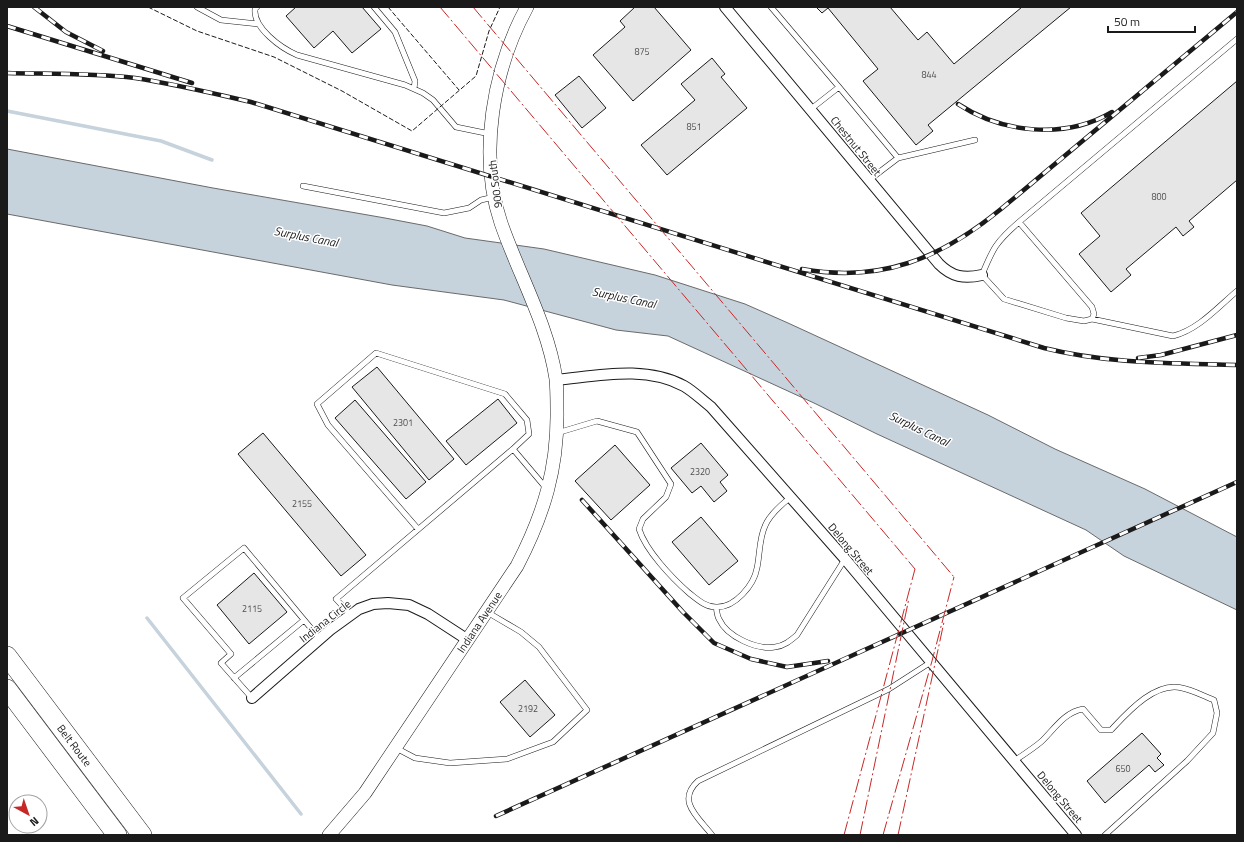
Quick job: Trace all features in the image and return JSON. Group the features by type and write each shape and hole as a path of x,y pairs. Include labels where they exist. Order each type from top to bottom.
{"highway":[{"name":"Belt Route","path":"7,656 142,835"},
{"name":"Belt Route","path":"7,689 117,835"}],"street":[{"name":"900 South","path":"527,7 513,37 495,95 491,134 494,197 501,223 549,348 556,380"},
{"name":"Chestnut Street","path":"725,7 944,270 961,277 969,278 982,275"},
{"name":"Delong Street","path":"556,380 622,374 651,374 685,386 711,407 792,497 845,559 1076,835"},
{"name":"Indiana Avenue","path":"329,835 355,806 396,748 487,612 521,559 532,538 552,475 557,433 556,380"},
{"name":"Indiana Circle","path":"252,698 350,614 373,604 388,602 409,605 428,614 468,640"}],"lane":[{"path":"257,7 255,9 254,17 258,24 283,49 414,89 433,100 456,127 491,134"},
{"path":"374,7 396,32 415,81 414,89"},
{"path":"771,7 898,158"},
{"path":"199,8 221,20 258,24"},
{"path":"1237,39 1002,236 994,246 982,275 1004,299 1066,318 1084,321 1092,319 1173,336 1183,333 1193,327 1237,291"},
{"path":"811,109 839,87"},
{"path":"868,180 898,158 975,140"},
{"path":"303,186 444,213 469,208 481,200 494,197"},
{"path":"1019,222 1092,307 1094,314 1092,319"},
{"path":"350,614 336,599 418,530 530,434 527,420 505,394 376,353 317,404 328,425 418,530"},
{"path":"557,433 597,421 637,432 671,484 666,497 643,518 639,530 642,541 680,584 700,603 716,607 732,602 747,589 757,570 765,525 784,503 792,497"},
{"path":"513,449 548,490"},
{"path":"252,698 221,663 231,654 183,598 244,548 320,639"},
{"path":"716,607 719,620 729,631 746,641 763,648 776,647 788,643 797,635 845,559"},
{"path":"396,748 415,758 450,763 507,759 553,742 587,710 539,647 521,632 487,612"},
{"path":"234,678 304,620"},
{"path":"712,835 689,807 688,796 692,787 698,780 889,689 931,662"},
{"path":"1014,761 1041,742 1066,716 1074,710 1083,709 1101,730 1111,730 1144,697 1163,689 1181,687 1214,700 1217,713 1213,733 1187,761 1105,835"}],"water":[{"name":"Surplus Canal","path":"7,149 213,188 427,226 465,238 544,249 655,275 745,304 988,415 1055,449 1145,489 1237,537 1237,610 1124,556 1086,530 668,336 616,330 504,300 392,285 7,214"}],"building":[{"path":"296,7 362,7 381,29 352,53 333,31 314,48 286,16"},
{"path":"635,7 654,7 691,50 633,101 593,55 625,27 620,21"},
{"path":"816,7 890,7 918,40 927,32 954,64 1022,7 1071,7 928,125 933,131 916,145 863,81 878,69 828,8 822,13"},
{"path":"712,58 725,74 721,77 747,108 667,175 641,145 695,100 681,84"},
{"path":"579,76 606,108 582,128 555,95"},
{"path":"1237,81 1237,180 1189,221 1194,227 1183,236 1176,227 1126,269 1131,275 1111,292 1079,254 1100,236 1081,213"},
{"path":"377,367 454,459 429,480 352,387"},
{"path":"498,399 517,423 466,465 446,441"},
{"path":"355,400 426,482 406,499 335,418"},
{"path":"263,433 366,555 341,576 238,454"},
{"path":"701,443 728,475 720,482 727,491 714,502 701,486 692,493 671,468"},
{"path":"615,445 650,485 611,520 575,481"},
{"path":"701,517 738,561 709,585 672,542"},
{"path":"254,573 287,612 249,644 217,605"},
{"path":"525,680 555,715 530,737 500,702"},
{"path":"1142,733 1161,754 1157,758 1164,765 1155,772 1149,765 1105,803 1087,781"}],"waterway":[{"path":"7,111 161,141 212,160"},
{"path":"147,618 301,814"}],"railway":[{"path":"34,7 66,32 103,51"},
{"path":"802,269 858,273 884,269 908,263 932,254 955,241 978,227 1001,209 1237,12"},
{"path":"7,26 192,83"},
{"path":"7,73 119,76 179,86 251,102 1044,348 1116,360 1237,365"},
{"path":"958,104 975,114 994,121 1014,127 1034,129 1074,127 1094,121 1112,112"},
{"path":"1138,358 1161,355 1237,335"},
{"path":"496,816 1237,482"},
{"path":"582,500 683,612 714,643 751,659 787,667 828,661"}],"fence":[{"path":"148,7 197,31 274,57 342,91 412,131 476,76 489,31 500,7"},
{"path":"388,7 459,90"}],"power":[{"path":"440,7 915,569"},
{"path":"473,7 954,577"},
{"path":"844,835 915,569"},
{"path":"883,835 954,577"},
{"path":"860,835 909,598"},
{"path":"898,835 944,622"}]}
